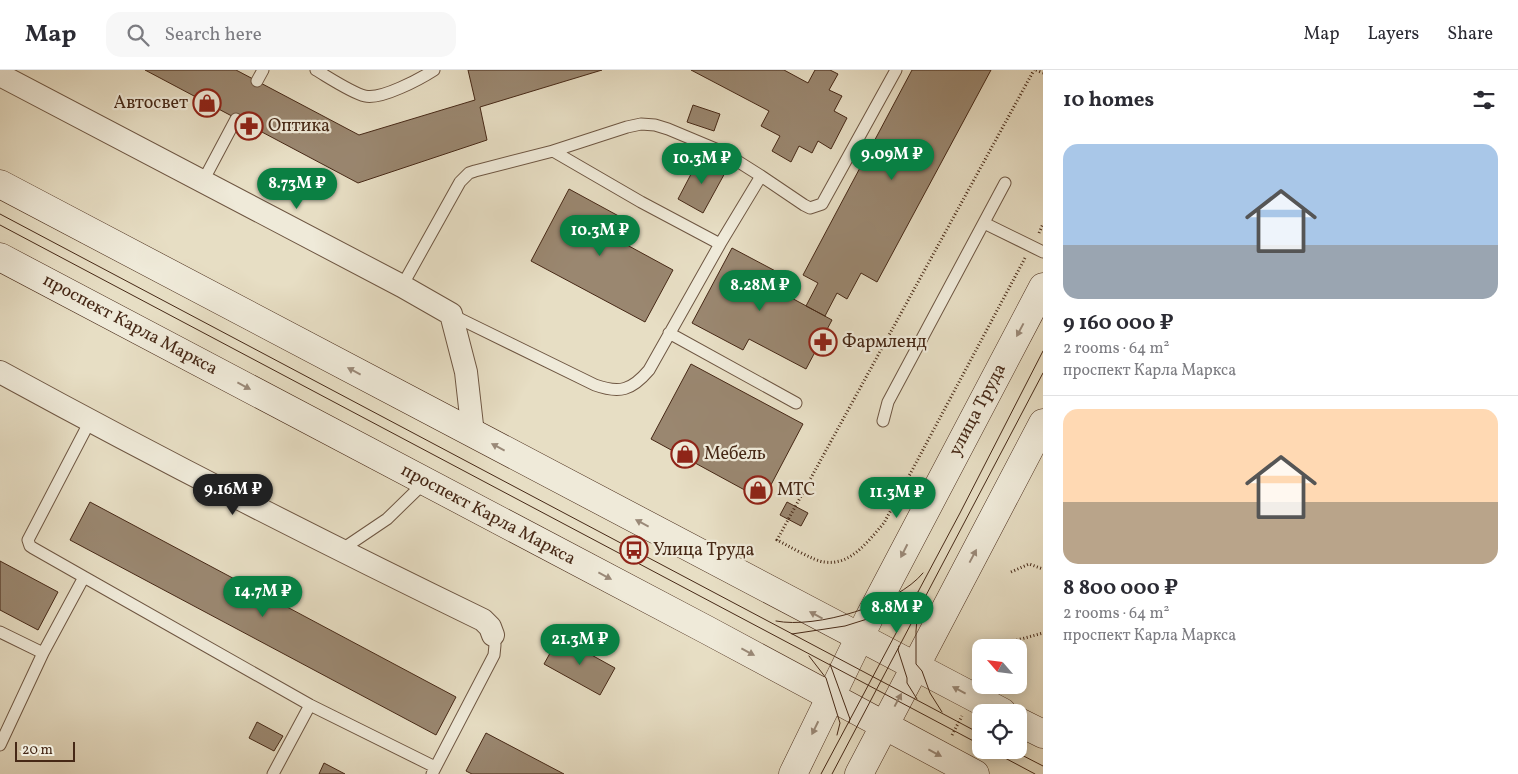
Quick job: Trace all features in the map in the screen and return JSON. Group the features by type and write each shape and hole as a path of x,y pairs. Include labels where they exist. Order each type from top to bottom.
{"main road":[{"path":"0,184 985,704"},
{"name":"проспект Карла Маркса","path":"0,257 698,625 974,774"},
{"name":"улица Труда","path":"793,774 859,638 1043,287"},
{"path":"859,774 1043,422"},
{"path":"1027,726 1043,734"}],"street":[{"path":"0,75 202,183 402,286 450,314 466,372 473,434"},
{"path":"0,372 90,421 341,550 483,620 490,627 493,635"}],"lane":[{"path":"257,81 263,70"},
{"path":"316,70 359,94 370,97 416,82 434,70"},
{"path":"402,286 464,178 475,171 554,151 627,126 655,125 723,152 804,206 810,208 822,204 896,70"},
{"path":"202,183 236,119"},
{"path":"554,151 641,202 720,244"},
{"path":"450,314 595,386 610,390 625,389 639,382 649,370 668,333 761,176"},
{"path":"883,421 888,402 1004,183"},
{"path":"984,223 1043,252"},
{"path":"668,333 796,403"},
{"path":"90,421 28,540 33,548 310,705 433,770 494,656 495,645 493,635"},
{"path":"341,550 387,519 425,482"},
{"path":"0,744 43,653 84,577"},
{"path":"0,632 43,653"},
{"path":"273,774 310,705"}],"path":[{"path":"1043,73 1035,70 776,540 823,562 842,560 859,552 884,523 1043,224"},
{"path":"1011,572 1030,564 1043,569"},
{"path":"1021,639 1043,633"},
{"path":"940,756 973,698"}],"building":[{"path":"145,70 236,70 359,135 475,100 468,70 602,70 480,107 487,140 358,183"},
{"path":"691,70 784,70 808,83 815,70 830,70 838,74 829,90 842,96 834,111 847,118 831,149 818,141 812,153 799,146 791,162 772,151 780,136 761,126 769,111"},
{"path":"912,70 991,70 877,282 861,273 847,299 837,293 825,316 806,306 818,283 803,275"},
{"path":"693,105 720,114 714,131 687,122"},
{"path":"700,157 726,171 703,213 678,199"},
{"path":"569,189 626,220 616,239 673,270 645,322 531,261"},
{"path":"732,248 783,275 775,289 832,320 806,369 749,339 743,350 692,323"},
{"path":"691,364 803,424 763,500 651,439"},
{"path":"90,502 456,697 436,735 70,540"},
{"path":"787,502 808,513 801,526 780,515"},
{"path":"0,561 58,592 38,630 0,610"},
{"path":"559,637 615,668 600,695 544,664"},
{"path":"257,722 283,736 274,751 249,738"},
{"path":"486,733 564,774 472,774 466,771"},
{"path":"324,763 345,774 319,774"}],"tram line":[{"path":"0,214 972,729"},
{"path":"0,225 972,740"},
{"path":"821,774 960,513 1043,351"},
{"path":"832,774 1043,373"},
{"path":"776,621 793,623 812,621 855,612 895,595 911,585 923,573"},
{"path":"792,634 845,626 880,615 918,592"},
{"path":"917,619 916,664 922,671 930,693 942,712"},
{"path":"899,646 898,650 907,683 917,699"},
{"path":"809,656 826,678 840,723 837,735"},
{"path":"830,664 850,719 849,723"},
{"path":"1027,758 1043,766"},
{"path":"1007,759 1035,774"}],"place":[{"name":"Автосвет","path":"207,103"},
{"name":"Оптика","path":"249,126"},
{"name":"Фармленд","path":"823,342"},
{"name":"Мебель","path":"685,454"},
{"name":"МТС","path":"758,490"},
{"name":"Улица Труда","path":"634,550"}]}
